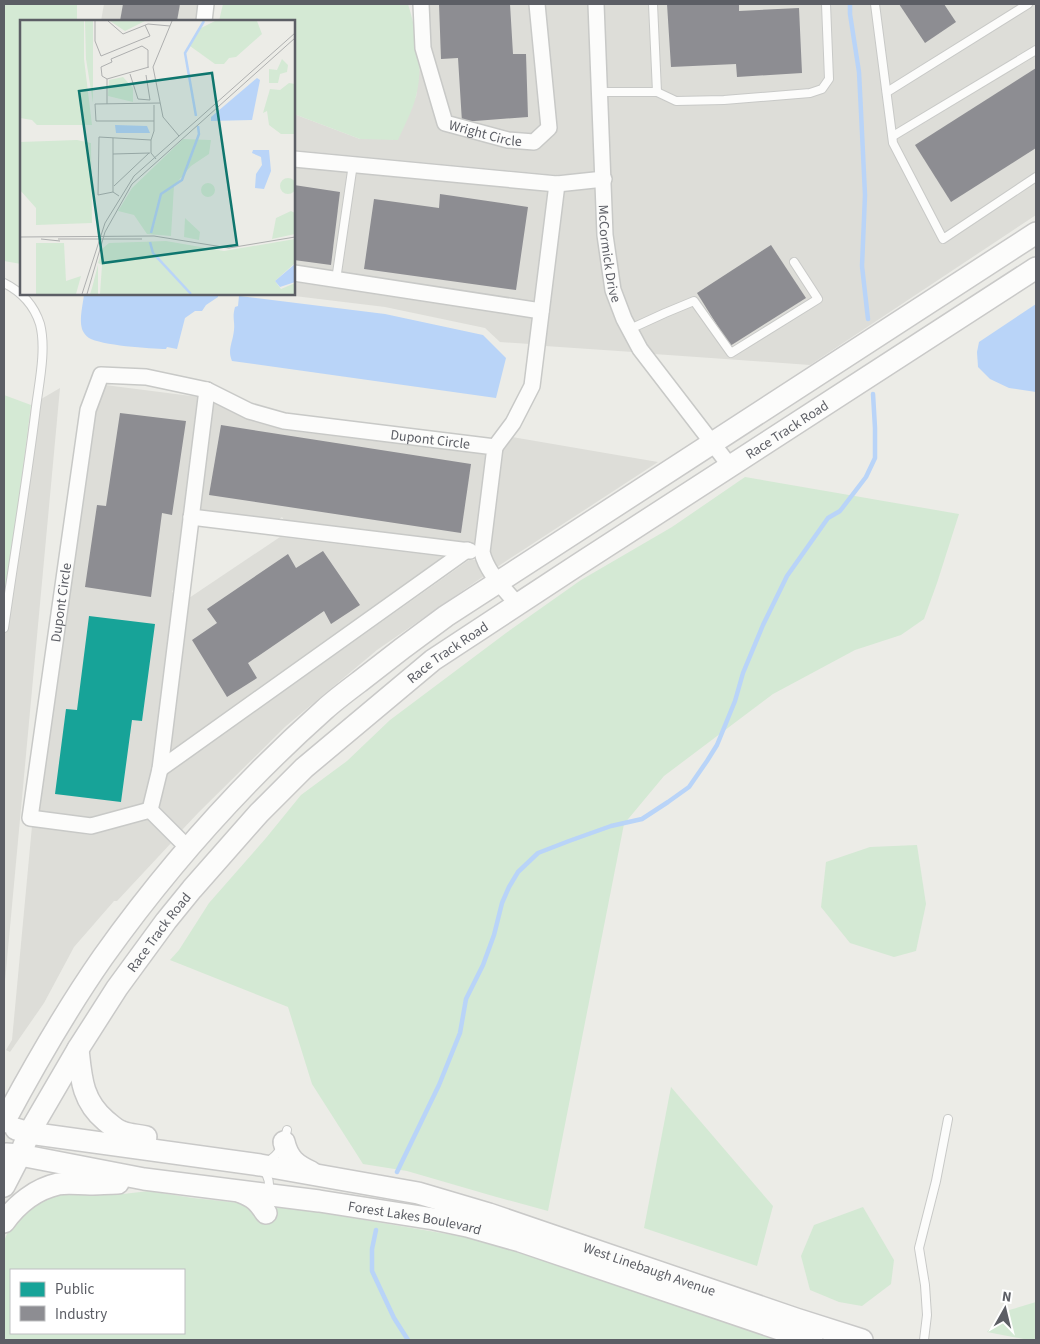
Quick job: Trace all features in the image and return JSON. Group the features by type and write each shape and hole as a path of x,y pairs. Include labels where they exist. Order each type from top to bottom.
{"main road":[{"path":"4,1124 21,1090 54,1034 102,958 148,898 225,806 267,763 325,709 399,650 446,616 1036,233"},
{"name":"Race Track Road","path":"4,1186 12,1154 29,1133 78,1049 117,988 166,921 198,882 260,813 304,768 433,660 1036,268"},
{"path":"78,1049 82,1086 86,1096 103,1119 115,1128 122,1132 220,1150 244,1157 260,1165"},
{"name":"Forest Lakes Boulevard","path":"4,1124 29,1133 260,1165 418,1193 436,1198"},
{"path":"286,1136 286,1153 301,1167 316,1175"},
{"name":"Forest Lakes Boulevard","path":"12,1154 144,1179 241,1192 268,1207 319,1201 468,1226 502,1235 812,1340"},
{"path":"4,1222 25,1199 58,1184 72,1182 89,1184 124,1183 144,1179"},
{"path":"268,1207 287,1188 293,1187 396,1200 436,1198"},
{"name":"West Linebaugh Avenue","path":"436,1198 498,1217 862,1340"}],"street":[{"path":"204,20 206,4"},
{"name":"Wright Circle","path":"421,4 424,48 445,123 508,140 534,142 548,128 537,4"},
{"name":"McCormick Drive","path":"596,4 605,235 614,290 624,319 640,349 730,466"},
{"path":"295,159 557,184 604,179"},
{"path":"517,604 484,562 482,552 495,447 513,423 532,386 557,184"},
{"path":"295,273 541,311"},
{"name":"Dupont Circle","path":"150,810 91,826 30,818 88,410 101,375 146,377 207,390 249,411 284,422 495,447"},
{"path":"188,848 150,810 160,769 207,390"},
{"path":"191,517 482,552"},
{"path":"160,769 467,550"}],"lane":[{"path":"653,4 657,92"},
{"path":"600,92 657,92 676,101 724,100 810,93 822,88 829,79 826,4"},
{"path":"875,4 894,143 943,239 1036,177"},
{"path":"887,92 1028,4"},
{"path":"893,136 1036,50"},
{"path":"336,280 353,164"},
{"path":"630,330 665,312 694,301 731,353 818,299 794,262"},
{"path":"4,283 20,293"},
{"path":"4,628 24,500 42,357 40,326 35,310 23,295"},
{"path":"924,1340 927,1315 925,1285 919,1248 936,1181 948,1119"},
{"path":"268,1207 270,1183 260,1165 269,1162 275,1157 281,1150 286,1136"}],"shaded area":[{"path":"104,4 199,4 196,20 101,20"},
{"path":"428,4 529,4 541,124 532,134 509,132 451,116 431,46"},
{"path":"544,4 589,4 596,172 557,175 295,150 295,114 360,139 416,97 420,64 438,126 443,131 506,148 533,150 539,148 553,134"},
{"path":"604,4 1036,4 1036,215 810,365 654,354 646,344 631,315 621,287 612,234"},
{"path":"295,167 549,191 535,302 295,265"},
{"path":"596,188 598,237 606,291 633,352 545,346 563,191"},
{"path":"295,282 533,318 530,344 500,342 485,328 385,307 286,295 295,295"},
{"path":"105,385 199,397 175,589 172,591 174,595 153,767 144,803 90,818 39,811 95,412"},
{"path":"60,388 4,992 4,618 31,405"},
{"path":"213,402 247,419 283,430 487,454 476,544 284,520 282,517 278,520 199,510"},
{"path":"512,437 658,462 497,567 491,558 490,552 502,450"},
{"path":"280,537 445,557 169,753 189,598"},
{"path":"469,560 477,560 484,576 377,650 286,726 182,830 158,807 167,774"},
{"path":"148,819 172,842 117,901 114,901 74,947 44,1003 10,1052 6,1050 12,1040 32,826 90,835"}],"green space":[{"path":"4,4 77,4 77,20 20,20 20,264 4,261"},
{"path":"223,4 408,4 417,38 419,73 415,101 398,140 360,139 295,114 295,20 219,20"},
{"path":"4,395 31,405 4,618"},
{"path":"745,477 959,514 924,619 901,635 855,650 773,694 664,776 624,824 548,1211 407,1171 363,1164 312,1084 288,1007 170,960 179,950 209,903 301,795 347,761 390,720 506,633 581,580 672,527"},
{"path":"917,845 926,904 916,951 894,957 850,943 821,907 826,862 870,847"},
{"path":"671,1087 773,1206 757,1266 644,1228"},
{"path":"68,1191 100,1195 149,1191 250,1204 264,1225 276,1215 274,1211 276,1207 312,1211 500,1243 783,1340 4,1340 4,1241 10,1227 31,1205 47,1197"},
{"path":"863,1207 894,1260 891,1284 862,1306 839,1302 810,1290 801,1256 814,1225"},
{"path":"1036,1302 1036,1340 987,1332 1006,1311"}],"water":[{"path":"84,295 218,295 202,311 195,311 185,318 177,349 114,345 89,338 82,329 81,316"},
{"path":"239,296 385,314 483,335 506,358 496,398 232,361 230,350 234,330 235,307 238,306"},
{"path":"1036,304 1036,392 1009,388 990,379 978,367 977,352 979,342"}],"building: Public":[{"path":"89,616 155,624 142,721 132,720 121,802 55,794 66,709 77,710"}],"building: Industry":[{"path":"123,4 180,4 177,20 120,20"},
{"path":"439,4 510,4 513,54 526,54 528,117 462,122 458,58 441,59"},
{"path":"667,4 739,4 739,11 799,8 802,73 737,77 736,64 671,67"},
{"path":"899,4 944,4 956,22 925,43"},
{"path":"1036,68 1036,148 951,202 915,145"},
{"path":"295,185 340,192 331,265 295,260"},
{"path":"440,194 528,207 516,290 364,269 374,199 439,208"},
{"path":"771,245 806,298 730,346 697,293"},
{"path":"120,413 186,421 172,515 162,513 151,597 85,587 97,505 106,506"},
{"path":"221,425 471,464 461,533 209,495"},
{"path":"323,551 360,605 331,624 324,611 248,663 257,678 227,697 192,640 217,623 207,609 288,554 296,568"}],"waterway":[{"path":"850,4 859,72 865,195 862,266 868,319"},
{"path":"397,1172 439,1085 460,1033 466,999 483,965 494,935 502,903 518,872 538,853 611,826 642,819 689,787 717,745 735,701 743,673 763,625 787,576 828,518 840,511 866,477 875,458 873,394"},
{"path":"376,1230 372,1249 372,1271 394,1318 408,1340"}]}
